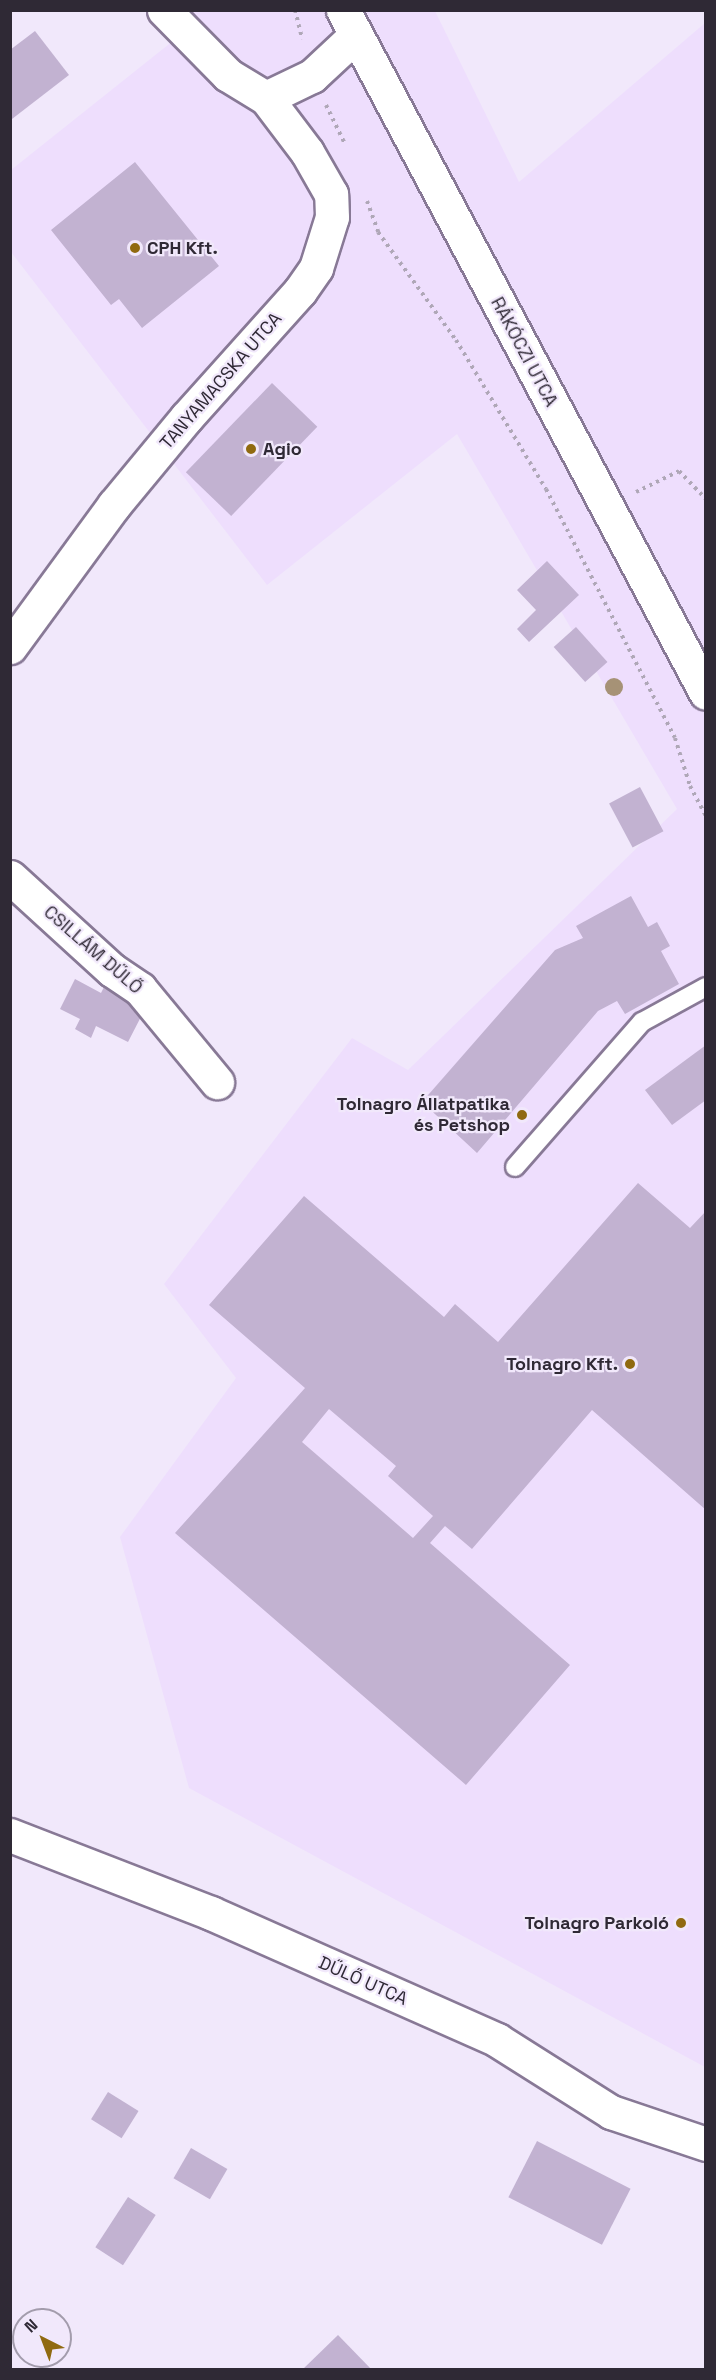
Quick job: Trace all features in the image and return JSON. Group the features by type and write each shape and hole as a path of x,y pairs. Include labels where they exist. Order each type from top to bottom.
{"street":[{"path":"164,10 228,75 266,98 312,76 350,23"},
{"name":"RÁKÓCZI UTCA","path":"350,23 705,693"},
{"name":"TANYAMACSKA UTCA","path":"10,647 114,506 186,418 300,291 316,268 332,217 331,194 307,152 266,98"},
{"name":"CSILLÁM DŰLŐ","path":"10,878 112,970 140,988 217,1082"},
{"name":"DŰLŐ UTCA","path":"10,1835 211,1913 476,2031 611,2112 705,2144"}],"lane":[{"path":"515,1167 642,1022 705,987"}],"path":[{"path":"378,232 394,258 456,340 546,489 675,738 690,786 705,816"},
{"path":"607,506 679,471 705,499"}],"shaded area":[{"path":"182,11 435,11 519,182 705,23 705,2067 189,1788 120,1537 236,1378 164,1284 352,1038 408,1070 677,809 457,434 267,585 11,252 11,170 193,25"}],"building":[{"path":"35,31 69,75 12,119 10,50"},
{"name":"CPH Kft.","path":"135,162 219,266 142,328 119,299 111,305 51,230"},
{"name":"Agio","path":"272,383 317,427 231,516 186,472"},
{"path":"547,561 579,595 529,642 517,629 536,610 517,590"},
{"path":"576,627 607,662 585,682 554,647"},
{"path":"640,787 663,831 633,848 609,803"},
{"path":"631,896 648,927 657,922 670,946 661,951 679,984 625,1014 617,1001 598,1011 477,1153 422,1102 555,950 583,938 576,926"},
{"path":"75,979 101,993 105,985 146,1007 128,1042 96,1026 91,1038 75,1029 80,1019 60,1009"},
{"path":"706,1045 706,1100 672,1125 645,1090"},
{"path":"638,1183 690,1228 706,1211 706,1510 592,1410 472,1549 445,1526 430,1543 570,1665 466,1785 175,1533 305,1388 209,1305 304,1196 444,1317 455,1304 498,1342","holes":["329,1409 396,1466 388,1476 433,1516 413,1538 302,1442"]},
{"path":"108,2092 139,2111 122,2138 91,2119"},
{"path":"537,2141 631,2189 602,2245 508,2197"},
{"path":"191,2148 227,2169 210,2199 173,2178"},
{"path":"128,2197 156,2215 123,2265 95,2247"},
{"path":"338,2335 372,2370 302,2370"}],"place":[{"name":"CPH Kft.","path":"135,248"},
{"name":"Agio","path":"251,449"},
{"name":"Tolnagro Állatpatika és Petshop","path":"522,1115"},
{"name":"Tolnagro Kft.","path":"630,1364"},
{"name":"Tolnagro Parkoló","path":"681,1923"}]}
